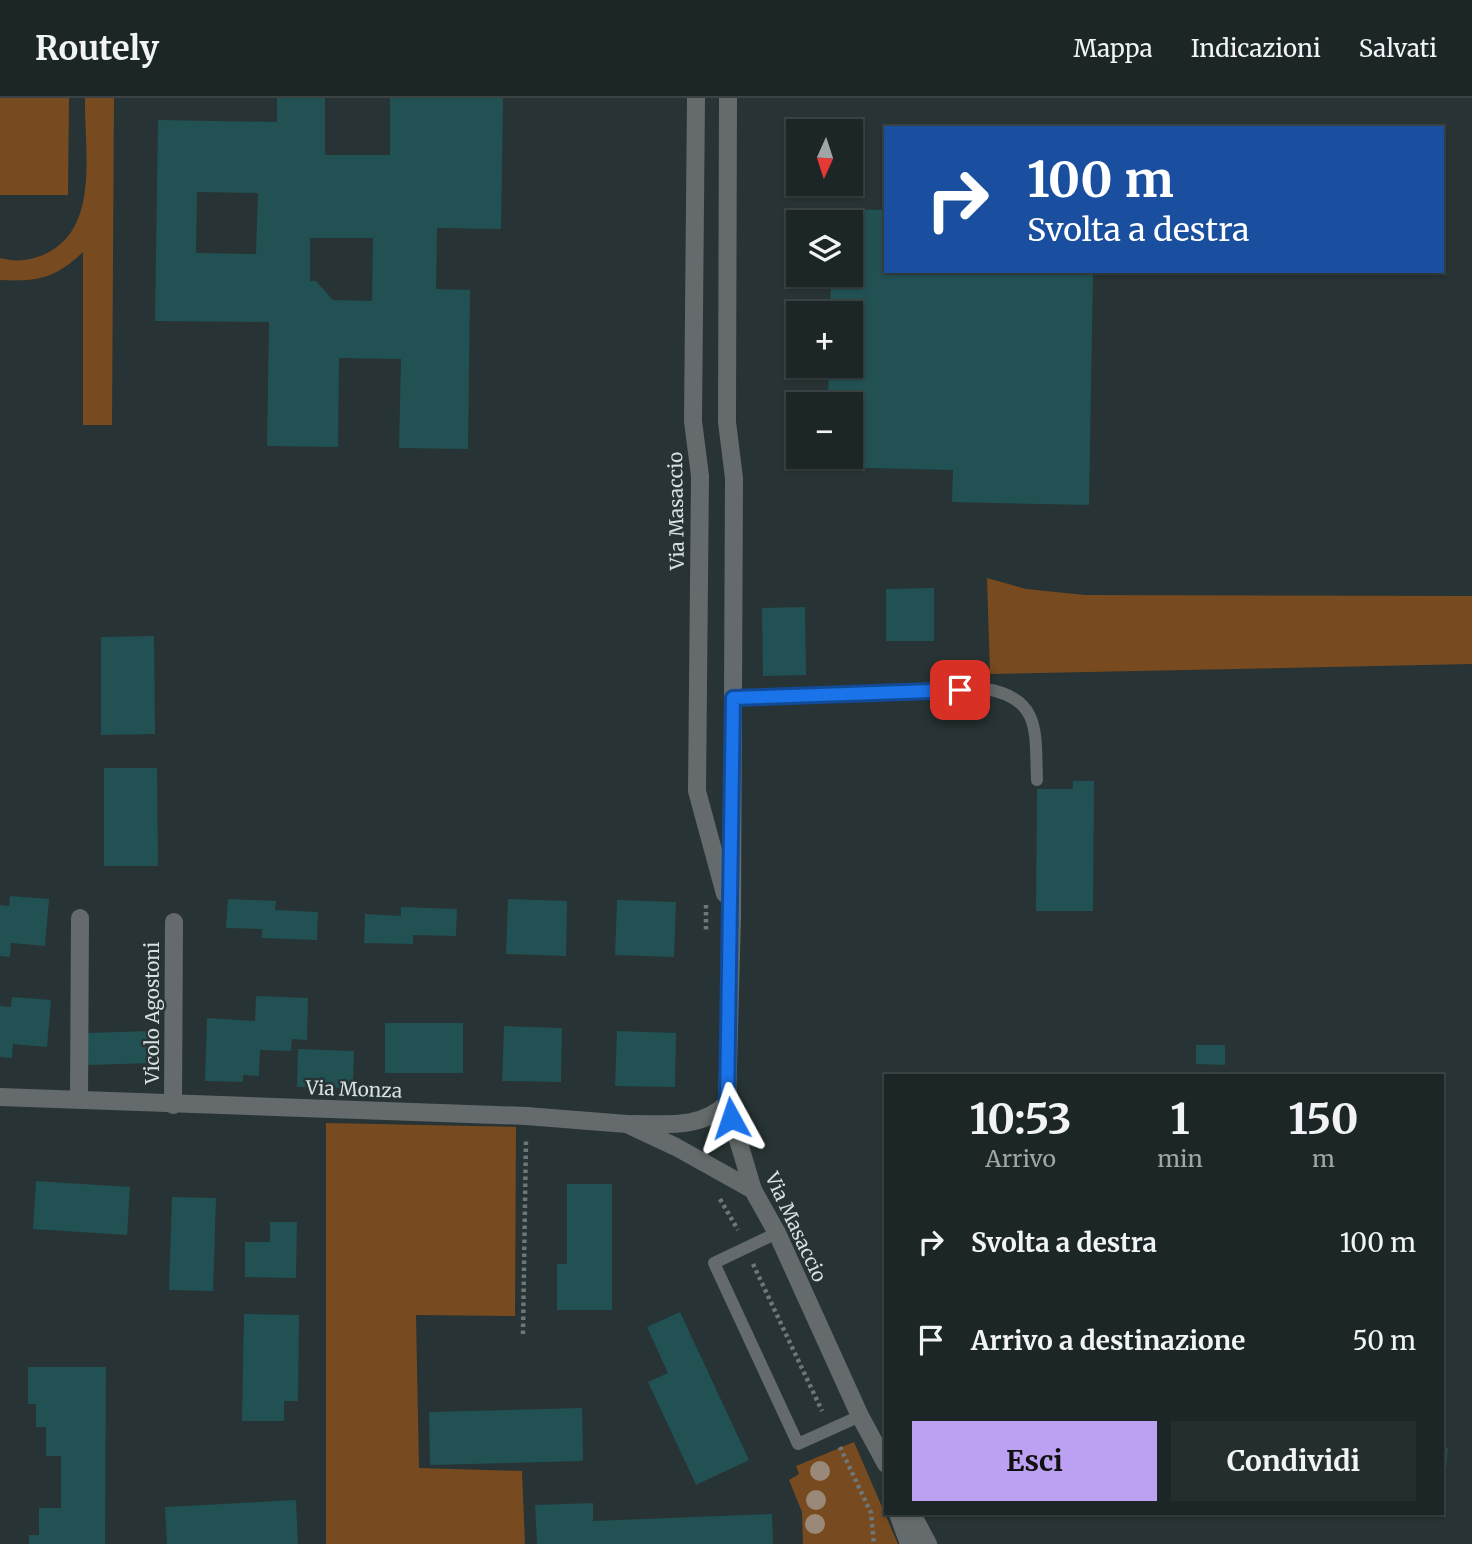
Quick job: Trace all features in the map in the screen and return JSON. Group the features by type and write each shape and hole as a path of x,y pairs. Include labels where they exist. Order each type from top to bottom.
{"street":[{"name":"Via Masaccio","path":"696,98 693,421 700,476 697,791 732,918"},
{"name":"Via Masaccio","path":"728,98 727,422 734,478 732,918 727,1103 753,1189 777,1233 884,1463"},
{"path":"79,1100 80,918"},
{"name":"Vicolo Agostoni","path":"173,1105 174,922"},
{"name":"Via Monza","path":"0,1097 526,1116 626,1124 680,1124 715,1116 727,1103"},
{"name":"Via Monza","path":"626,1124 676,1147 753,1189"},
{"path":"898,1515 909,1544"},
{"path":"913,1515 928,1544"}],"lane":[{"path":"733,698 986,690 1005,693 1021,701 1030,714 1037,780"},
{"path":"777,1233 715,1263 797,1444 860,1416"}],"path":[{"path":"523,1334 526,1116"},
{"path":"719,1198 746,1248 871,1513 874,1544"}],"shaded area":[{"path":"0,98 69,98 68,195 0,195"},
{"path":"85,98 114,98 112,425 83,425 83,252 55,273 36,279 0,280 0,258 22,260 43,255 61,243 74,228 82,208 87,164"},
{"path":"987,578 1026,589 1085,595 1472,596 1472,664 990,674"},
{"path":"326,1123 516,1127 515,1316 416,1315 419,1468 522,1471 525,1544 326,1544"},
{"path":"854,1442 898,1544 803,1544 802,1512 789,1480 799,1474 796,1466"}],"building":[{"path":"277,98 325,98 325,155 390,155 390,98 503,98 501,229 437,228 436,289 470,290 468,449 399,448 401,359 339,358 338,447 267,446 269,322 155,321 158,120 277,122","holes":["197,192 258,193 256,254 196,253","310,238 373,238 372,301 333,300 316,281 310,281"]},
{"path":"832,209 884,210 884,273 1093,273 1089,505 952,502 953,470 863,468 863,392 828,392 829,378 863,378 863,301 830,301 831,287 863,287 863,210"},
{"path":"934,588 934,641 886,641 886,589"},
{"path":"805,607 806,675 763,676 762,608"},
{"path":"154,636 155,734 101,735 101,637"},
{"path":"104,768 157,768 158,866 104,866"},
{"path":"1073,781 1094,781 1093,911 1036,911 1037,789 1073,789"},
{"path":"10,896 49,899 45,946 11,943 10,957 0,956 0,905 9,906"},
{"path":"228,899 276,901 275,910 318,912 317,940 262,938 262,929 226,928"},
{"path":"508,899 567,901 566,956 506,954"},
{"path":"617,900 676,902 674,957 615,955"},
{"path":"401,907 457,909 456,936 413,935 413,944 364,943 365,914 401,916"},
{"path":"256,996 308,998 307,1040 292,1039 291,1051 260,1050 259,1076 243,1075 243,1082 205,1081 207,1018 255,1021"},
{"path":"12,997 51,1000 47,1047 13,1044 12,1058 0,1057 0,1006 11,1007"},
{"path":"385,1023 463,1023 463,1073 385,1073"},
{"path":"504,1026 562,1028 561,1082 502,1081"},
{"path":"151,1031 153,1063 88,1065 87,1033"},
{"path":"617,1031 676,1033 675,1087 615,1086"},
{"path":"1196,1045 1225,1045 1225,1065 1196,1064"},
{"path":"298,1049 354,1051 353,1088 297,1087"},
{"path":"36,1181 130,1187 127,1235 33,1229"},
{"path":"567,1184 612,1184 612,1310 557,1310 557,1264 567,1264"},
{"path":"172,1197 216,1198 213,1291 169,1290"},
{"path":"270,1222 297,1222 296,1278 245,1277 245,1242 270,1242"},
{"path":"680,1312 749,1460 696,1485 648,1382 668,1373 647,1327"},
{"path":"244,1314 299,1315 298,1401 284,1401 284,1421 242,1421"},
{"path":"28,1367 106,1367 105,1544 29,1544 29,1535 39,1535 39,1508 61,1508 61,1456 46,1456 46,1427 36,1427 36,1404 28,1404"},
{"path":"582,1408 583,1461 430,1465 429,1412"},
{"path":"1444,1447 1448,1448 1444,1472"},
{"path":"296,1500 298,1544 167,1544 165,1507"},
{"path":"593,1503 593,1521 772,1514 773,1544 537,1544 535,1505"}],"route":[{"path":"731,1118 727,1103 732,918 733,698 960,690"}]}
